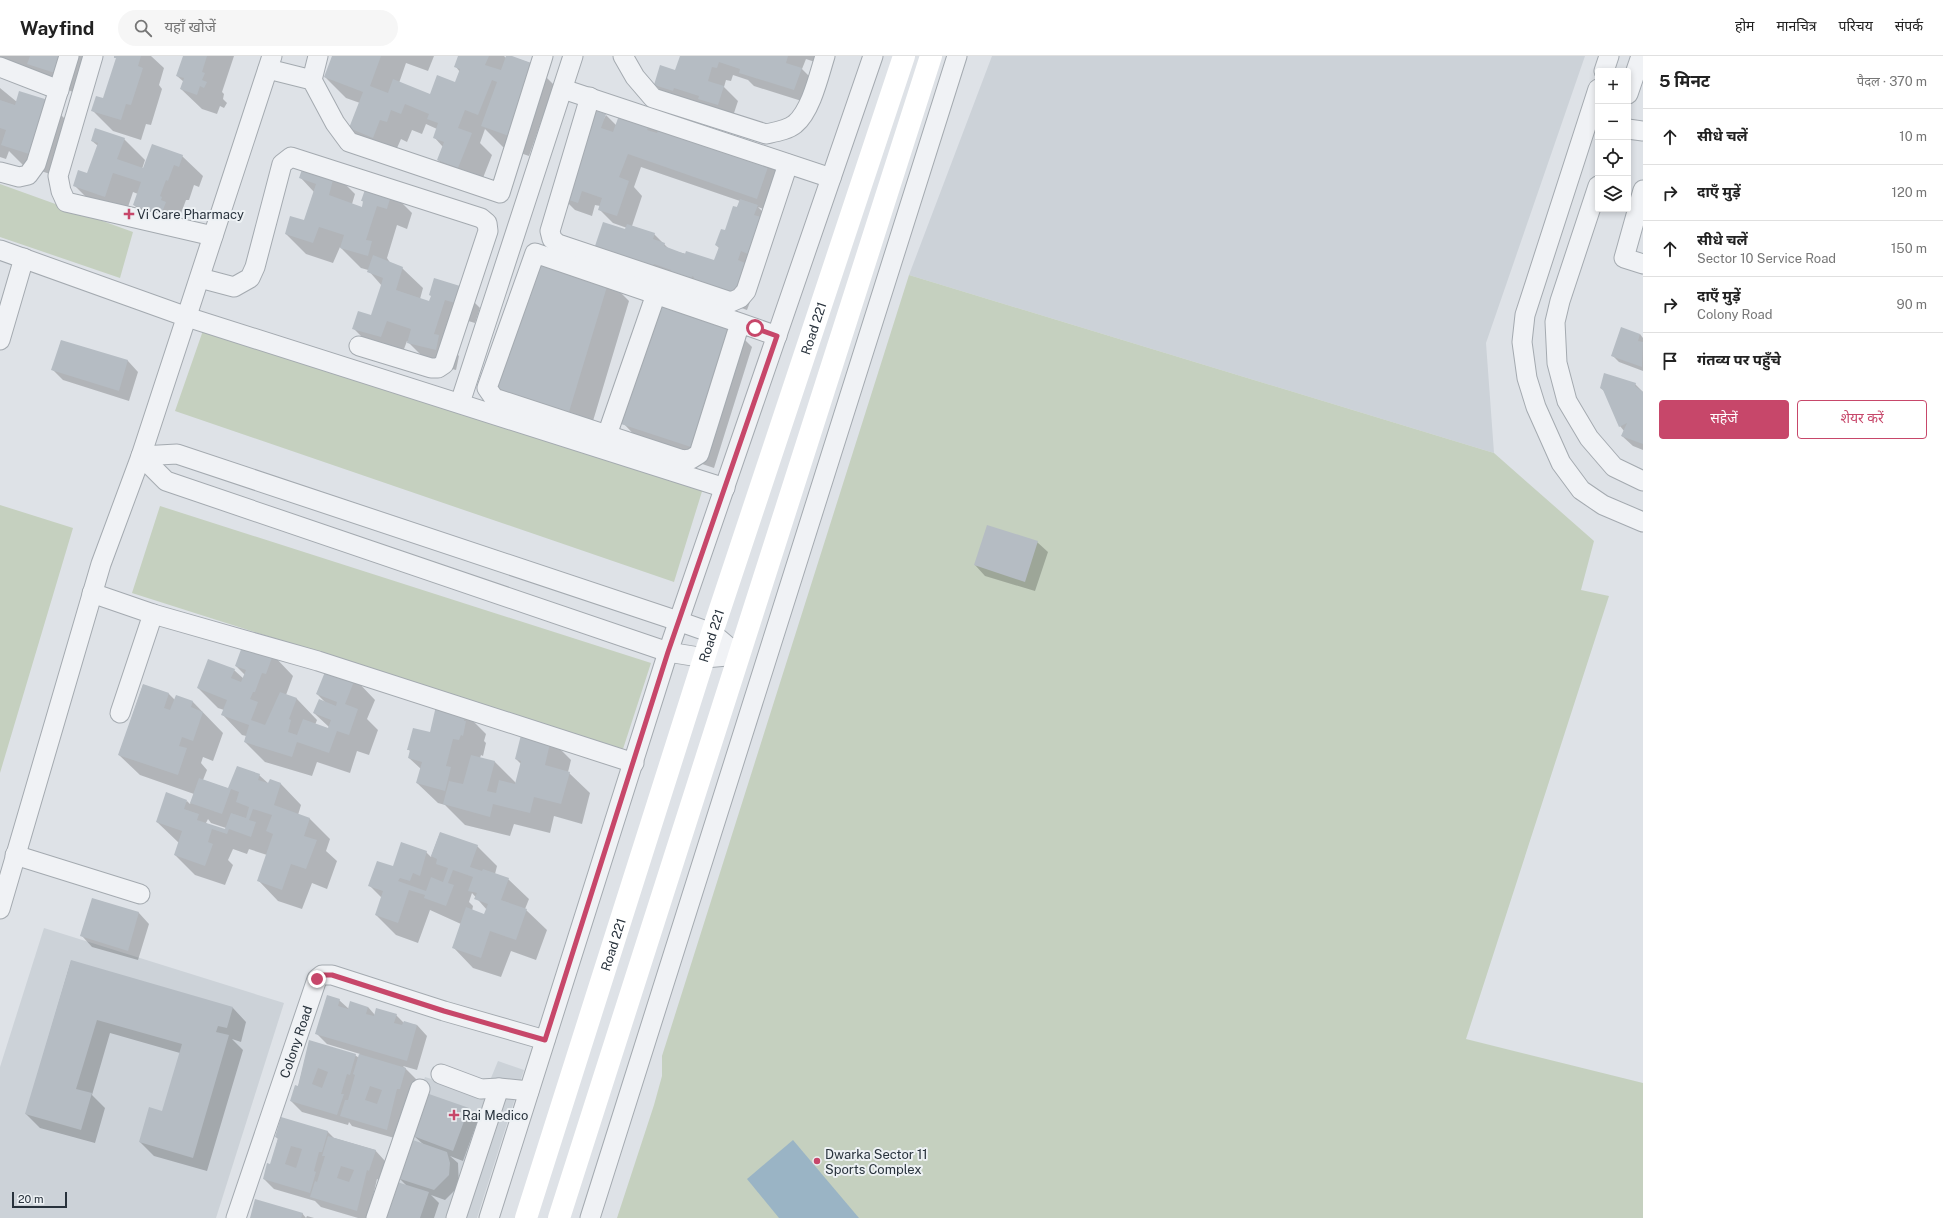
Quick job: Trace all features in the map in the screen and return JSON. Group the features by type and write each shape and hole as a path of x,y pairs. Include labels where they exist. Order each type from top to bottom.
{"main road":[{"name":"Road 221","path":"526,1218 712,633 904,56"},
{"path":"559,1218 931,56"}],"street":[{"path":"0,172 19,177 28,175 36,164 69,56"},
{"path":"93,56 58,176 61,191 66,202 213,236"},
{"path":"312,80 318,56"},
{"path":"0,909 101,564 141,456 270,62 312,80 335,123 349,142 500,193 544,56"},
{"path":"460,404 574,56"},
{"path":"623,56 635,77 653,98 766,134 782,130 795,124 806,111 825,56"},
{"path":"490,1218 678,621 873,56"},
{"path":"590,1218 957,56"},
{"path":"1605,68 1609,56"},
{"path":"1631,85 1641,56"},
{"path":"0,67 59,90"},
{"path":"563,89 831,178"},
{"path":"590,98 550,231 552,239 558,244 731,302 740,298 746,291 788,164"},
{"path":"1595,98 1525,315 1522,342 1527,378 1536,407 1561,463 1581,490 1603,506 1643,522"},
{"path":"1631,129 1643,131"},
{"path":"200,278 234,287 250,278 255,267 282,164 291,157 480,218 487,224 488,231 444,364 438,368 431,368 359,346"},
{"path":"1643,190 1624,258 1643,264"},
{"path":"1595,195 1555,322 1557,363 1567,401 1589,438 1614,467 1643,481"},
{"path":"510,248 535,253 777,336"},
{"path":"0,250 187,317 725,488"},
{"path":"535,253 487,388 494,398 683,460 691,459 699,454 740,323"},
{"path":"0,340 24,258"},
{"path":"608,435 656,294"},
{"path":"141,456 177,454 678,621 712,633 738,655"},
{"path":"141,456 166,481 668,652 705,658 738,655"},
{"path":"92,593 153,614 318,661 634,763"},
{"path":"120,713 153,614"},
{"path":"15,855 140,894"},
{"name":"Colony Road","path":"236,1218 317,979 322,975 332,975 444,1011 545,1040"},
{"path":"441,1074 481,1089 499,1088 529,1091"},
{"path":"456,1218 499,1088"},
{"path":"376,1218 420,1089"}],"shaded area":[{"path":"992,56 1585,56 1486,343 1494,453 909,275"},
{"path":"44,928 284,1003 216,1218 0,1218 0,1067"},
{"path":"498,1061 524,1070 477,1218 378,1218 425,1077 484,1095"}],"green space":[{"path":"0,184 133,232 120,278 0,237"},
{"path":"909,275 1494,453 1594,541 1581,590 1609,596 1466,1039 1643,1083 1643,1218 617,1218 654,1105 662,1076 662,1056"},
{"path":"207,319 704,485 674,582 175,411"},
{"path":"0,505 73,528 0,773"},
{"path":"160,506 651,663 623,749 132,593"}],"water":[{"path":"793,1140 859,1218 779,1218 747,1179"}],"building":[{"path":"30,56 61,56 55,73 27,64"},
{"path":"114,56 141,56 138,66 143,68 131,105 126,104 121,120 91,111 96,96 103,98 116,58 114,58"},
{"path":"183,56 207,56 202,72 205,73 202,80 207,82 204,88 200,86 197,95 180,89 184,78 176,76"},
{"path":"332,56 381,56 370,86 388,93 393,79 430,94 437,75 455,82 460,69 454,67 458,56 489,56 485,65 501,70 506,56 512,56 534,64 509,136 481,126 497,82 492,80 478,115 465,110 458,128 472,133 458,168 437,160 444,142 433,138 438,123 427,119 429,114 405,104 401,114 391,110 387,122 380,120 373,138 349,128 363,92 324,77"},
{"path":"680,56 788,56 786,63 802,68 794,90 739,73 740,69 719,62 717,68 712,67 708,81 724,86 718,105 698,99 699,96 674,88 673,91 654,85 660,65 675,70"},
{"path":"19,91 48,100 29,154 1,145 6,130 0,128 0,100 15,105"},
{"path":"591,109 606,114 601,128 613,132 621,110 651,120 647,130 657,133 661,123 770,161 757,199 628,154 619,177 629,181 617,216 598,210 602,198 582,191 578,203 560,197"},
{"path":"95,128 125,138 117,159 143,168 152,144 183,155 179,167 174,165 160,196 162,197 161,200 166,202 161,215 133,205 141,182 113,173 105,197 73,186 78,170 87,173 98,143 91,141"},
{"path":"305,161 333,180 329,195 362,207 363,201 361,201 367,184 392,192 387,209 377,206 366,240 372,241 368,256 340,248 344,235 319,227 313,243 285,234 290,216 304,220 316,184 299,178"},
{"path":"740,199 758,205 754,215 761,217 748,254 741,251 738,260 745,263 733,297 692,283 694,277 692,276 690,284 670,275 671,270 654,264 651,272 594,249 603,222 625,229 627,224 655,233 653,239 665,243 664,246 685,254 686,251 714,260 719,247 715,245 721,229 725,230 733,206 737,207"},
{"path":"373,255 403,267 396,290 429,301 431,296 429,295 434,278 460,286 455,303 445,300 434,334 439,335 436,350 407,343 411,329 387,321 381,337 352,329 358,311 371,315 383,278 367,272"},
{"path":"536,258 609,280 569,412 496,390"},
{"path":"661,302 733,326 694,448 621,424"},
{"path":"1621,327 1640,334 1638,341 1643,342 1642,367 1611,356"},
{"path":"61,340 128,360 119,391 51,370"},
{"path":"1604,373 1636,383 1635,386 1643,392 1643,444 1621,436 1627,423 1619,427 1603,390 1600,388"},
{"path":"987,525 1038,541 1025,582 974,565"},
{"path":"243,644 273,655 266,674 262,673 255,692 253,692 250,699 258,702 251,720 265,725 280,692 297,698 289,719 291,720 288,732 297,735 303,719 328,728 331,720 313,713 319,699 336,706 337,702 316,694 327,667 355,679 345,704 358,709 349,735 337,731 329,753 297,742 292,757 244,742 249,725 221,715 227,700 197,688 208,659 235,669 231,678 241,682 246,670 235,666"},
{"path":"143,684 169,693 164,708 170,710 176,695 193,701 191,707 203,712 193,741 182,737 179,746 187,748 178,775 118,755"},
{"path":"436,706 466,712 463,736 461,735 459,740 453,739 446,766 451,767 445,791 416,783 422,762 408,758 410,750 407,750 413,728 430,732"},
{"path":"522,731 551,739 545,765 570,772 561,804 534,797 530,813 493,804 490,817 443,804 449,781 463,784 471,755 495,761 487,791 496,793 499,780 515,784 521,761 515,759"},
{"path":"237,766 260,774 258,780 268,783 270,779 281,783 274,805 310,818 304,836 317,840 306,869 291,864 282,890 257,881 273,834 266,831 272,815 253,809 249,820 256,822 251,837 229,829 227,834 212,829 208,842 213,844 205,866 174,855 182,831 156,822 166,792 187,800 184,809 199,814 197,820 225,829 231,813 246,818 249,807 236,802 239,792 231,789 222,814 190,803 199,778 228,788"},
{"path":"440,832 478,845 470,867 482,871 483,869 509,878 501,900 527,909 516,940 490,931 481,958 452,948 466,907 484,914 488,904 474,899 477,893 468,891 473,877 453,870 448,883 454,885 446,906 424,898 425,895 409,890 398,923 375,915 383,891 368,886 377,861 393,866 401,842 427,851 420,876 413,873 410,881 400,878 398,881 426,891 431,877 443,882 448,868 436,864 437,859 431,856"},
{"path":"92,898 139,912 128,951 80,936"},
{"path":"71,960 233,1007 227,1028 218,1026 216,1032 229,1035 193,1158 139,1142 149,1107 162,1111 182,1044 97,1020 76,1089 92,1093 81,1130 25,1114"},
{"path":"327,995 340,999 338,1006 348,1009 350,1001 368,1007 366,1014 374,1016 376,1008 397,1014 394,1023 402,1025 404,1021 417,1025 407,1061 315,1034"},
{"path":"309,1040 356,1054 350,1075 347,1074 341,1094 344,1094 337,1115 290,1101 295,1085 298,1086","holes":["318,1068 328,1072 322,1088 312,1084"]},
{"path":"359,1054 406,1068 400,1089 397,1089 387,1130 340,1116 345,1100 348,1100 355,1075 353,1074","holes":["370,1086 382,1090 377,1104 365,1100"]},
{"path":"429,1094 469,1108 453,1151 413,1136"},
{"path":"281,1117 328,1131 322,1152 319,1152 314,1171 316,1172 310,1193 263,1179 267,1163 270,1164 278,1138 275,1137","holes":["291,1146 302,1149 296,1168 285,1164"]},
{"path":"328,1136 376,1150 369,1171 367,1170 357,1211 310,1197 315,1181 317,1182 325,1156 322,1156","holes":["341,1166 354,1170 349,1182 337,1178"]},
{"path":"410,1139 447,1152 450,1163 449,1175 434,1190 397,1178"},
{"path":"394,1181 429,1192 420,1218 382,1218"},
{"path":"255,1199 303,1213 301,1218 250,1218"}],"place":[{"name":"Vi Care Pharmacy","path":"129,214"},
{"name":"Rai Medico","path":"454,1115"},
{"name":"Dwarka Sector 11 Sports Complex","path":"817,1161"}],"route":[{"path":"317,979 322,975 332,975 444,1011 545,1040 678,621 777,336 755,328"}]}
